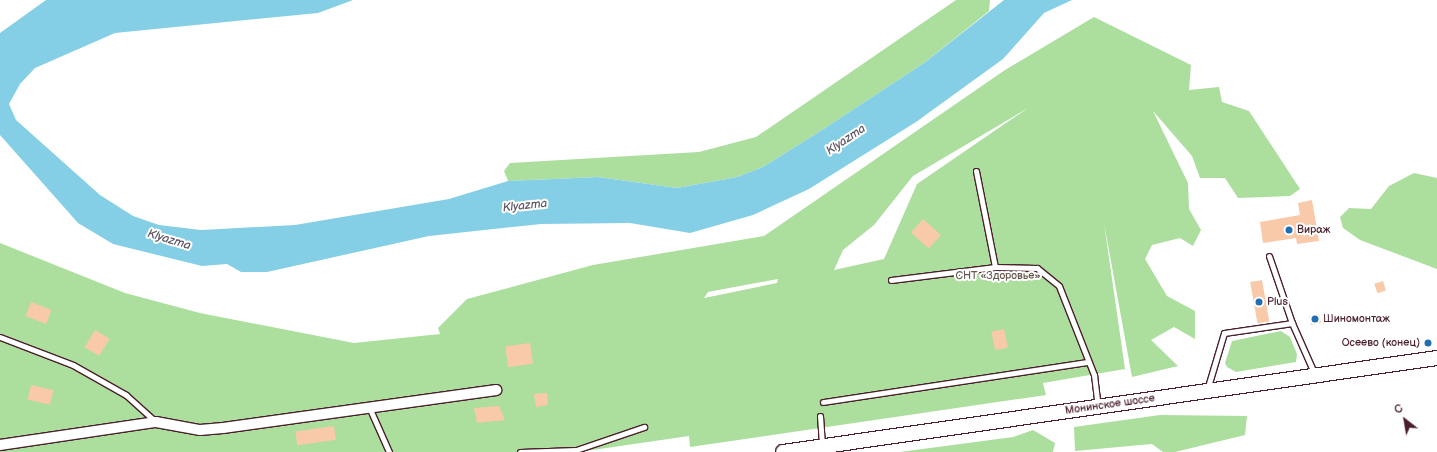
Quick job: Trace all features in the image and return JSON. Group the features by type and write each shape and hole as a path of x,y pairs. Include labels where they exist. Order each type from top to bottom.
{"main road":[{"name":"Монинское шоссе","path":"783,452 1437,358"}],"street":[{"path":"0,445 156,422 200,430 223,428 496,390"}],"lane":[{"path":"976,171 995,267"},
{"path":"1269,256 1292,323 1316,376"},
{"path":"891,280 995,267 1037,268 1059,286 1088,362 1098,407"},
{"path":"1206,391 1224,333 1292,323"},
{"path":"0,337 72,365 126,395 156,422"},
{"path":"823,402 1088,362"},
{"path":"369,407 389,452"},
{"path":"820,416 822,446"},
{"path":"520,452 576,450 644,426"}],"green space":[{"path":"956,0 990,0 989,11 924,63 763,167 737,177 677,188 598,177 508,181 504,171 510,163 699,152 756,137"},
{"name":"СНТ «Здоровье»","path":"1094,17 1191,65 1189,90 1219,87 1222,102 1249,111 1300,189 1290,196 1238,198 1225,178 1200,178 1192,156 1153,111 1188,183 1189,209 1201,230 1193,246 1180,238 1152,245 1145,259 1167,296 1195,311 1195,339 1174,327 1151,340 1178,366 1132,377 1104,223 1125,369 1043,383 1046,395 690,447 689,436 579,452 0,452 0,243 125,293 200,313 354,343 440,334 438,328 467,299 593,265 764,236 1005,70","holes":["1028,108 917,184 884,259 834,270 843,250 874,225 913,176","778,279 777,283 704,298 708,292"]},
{"path":"1414,173 1437,178 1437,269 1360,240 1343,228 1340,217 1349,208 1371,209 1389,186"},
{"path":"1281,331 1290,337 1297,354 1296,362 1236,372 1227,367 1225,363 1232,341"},
{"path":"1160,415 1247,416 1245,435 1175,452 1163,452 1152,444 1075,451 1074,427"},
{"path":"1033,430 1055,443 1053,452 900,452 1013,437"}],"water":[{"name":"Klyazma","path":"46,0 353,0 318,13 115,33 35,68 20,84 9,104 16,120 100,195 133,216 159,225 201,230 295,225 449,199 508,181 598,177 677,188 737,177 763,167 924,63 1004,0 1072,0 1044,13 1003,59 916,122 809,189 753,215 690,233 630,223 541,224 429,236 267,272 241,272 227,264 202,266 113,244 78,223 0,135 0,33"}],"building":[{"name":"Вираж","path":"1312,200 1319,241 1297,244 1296,238 1263,243 1260,222 1300,215 1298,203"},
{"path":"923,219 941,235 929,248 911,232"},
{"name":"Plus","path":"1262,280 1269,321 1257,323 1250,282"},
{"path":"1383,281 1386,291 1377,293 1374,284"},
{"path":"31,302 52,310 46,324 26,316"},
{"name":"Шиномонтаж","path":"1319,314 1321,323 1311,325 1309,316"},
{"path":"1004,329 1008,348 995,350 991,332"},
{"path":"95,330 110,339 99,356 85,347"},
{"path":"530,343 533,364 508,367 505,346"},
{"path":"31,385 53,390 50,405 28,400"},
{"path":"547,393 548,405 536,407 534,394"},
{"path":"499,406 505,420 477,423 474,408"},
{"path":"334,426 336,440 297,445 295,431"}],"place":[{"name":"Вираж","path":"1289,230"},
{"name":"Plus","path":"1259,302"},
{"name":"Шиномонтаж","path":"1315,319"},
{"name":"Осеево (конец)","path":"1428,343"}]}
